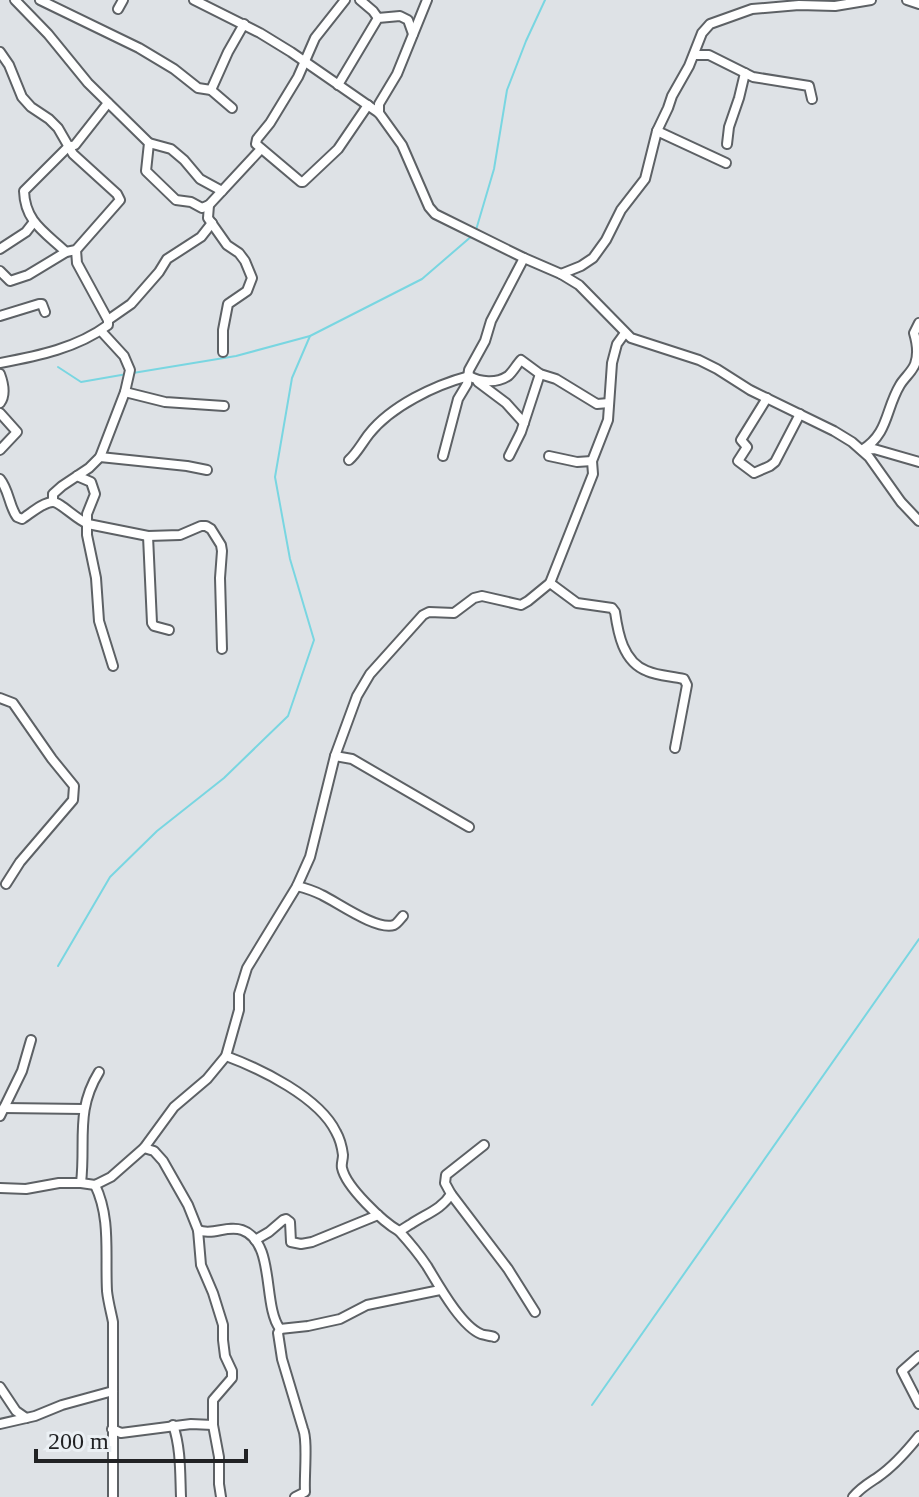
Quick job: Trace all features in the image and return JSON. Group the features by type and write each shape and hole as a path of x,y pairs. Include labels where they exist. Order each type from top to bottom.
{"street":[{"path":"15,0 80,74 149,143 171,149 200,179 222,191"},
{"path":"40,0 139,48 198,88 211,90 232,108"},
{"path":"118,9 123,0"},
{"path":"194,0 244,24 291,52 379,113 402,145 435,214 579,285 625,333 639,341 699,360 750,390 834,431 869,457 901,502 919,521"},
{"path":"345,0 315,38 298,77 256,144 303,182 338,149 368,105"},
{"path":"360,0 378,18"},
{"path":"379,113 379,104 397,74 427,0"},
{"path":"561,274 593,258 621,210 645,179 657,131 695,55 702,33 710,24 752,9 871,0"},
{"path":"907,0 919,4"},
{"path":"378,18 400,16 408,20 414,34"},
{"path":"338,85 378,18"},
{"path":"211,90 244,24"},
{"path":"0,52 22,97 58,128 73,154 120,200 71,251 28,275 10,281 0,271"},
{"path":"695,55 709,55 753,77 809,86 812,99"},
{"path":"727,144 745,73"},
{"path":"0,363 54,352 108,325 71,251 33,223 24,191 68,147 75,145 108,103"},
{"path":"657,131 726,163"},
{"path":"149,143 146,171 176,200 191,202 202,208 209,205 261,149"},
{"path":"209,205 208,218 227,245 245,261 252,278 247,291 228,304 223,352"},
{"path":"0,249 26,232 33,223"},
{"path":"108,320 131,304 167,259 201,237 212,223"},
{"path":"524,258 469,370 471,377 506,403 524,423"},
{"path":"0,316 39,304 45,312"},
{"path":"862,450 874,443 880,434 896,392 914,365 918,346 914,333 919,323"},
{"path":"53,502 53,494 100,457 125,392 130,370 124,356 101,331"},
{"path":"0,1188 26,1189 59,1183 95,1185 111,1177 144,1148 174,1107 207,1079 226,1056 247,968 297,886 310,857 335,756 357,696 370,674 423,615 429,612 454,613 474,598 482,596 521,605 550,583 593,474 592,461 608,420 612,363 617,344 625,333"},
{"path":"349,460 370,432 393,412 445,382 471,377 492,381 508,376 521,360 540,374 556,379 597,404 609,403"},
{"path":"0,374 4,385 0,403"},
{"path":"509,456 540,374"},
{"path":"443,456 458,399 471,377"},
{"path":"125,392 165,402 224,406"},
{"path":"767,398 741,440 747,447 738,461 754,473 775,462 800,414"},
{"path":"0,450 17,432 3,416"},
{"path":"862,450 874,449 919,462"},
{"path":"549,456 577,462 592,461"},
{"path":"100,457 207,470"},
{"path":"77,476 91,482 95,494 87,514 87,535 96,578 99,621 113,666"},
{"path":"0,479 13,512 22,519 53,502 88,524 148,536 180,535 206,526 211,529 221,545 222,649"},
{"path":"148,536 152,623 169,630"},
{"path":"550,583 577,603 612,608 621,642 639,667 647,672 684,679 687,685 675,748"},
{"path":"0,698 13,703 74,786 73,800 20,862 6,884"},
{"path":"335,756 352,759 469,827"},
{"path":"297,886 381,924 395,924 403,916"},
{"path":"31,1040 22,1071 2,1112 83,1109"},
{"path":"226,1056 295,1089 318,1110 335,1128 341,1142 342,1168 352,1186 378,1215 399,1231 426,1265 440,1290 473,1329 482,1335 494,1337"},
{"path":"81,1183 83,1109 99,1072"},
{"path":"484,1145 446,1175 445,1183 508,1269 535,1312"},
{"path":"144,1148 154,1151 163,1161 188,1205 198,1230 201,1265 223,1325 225,1356 232,1378 213,1400 221,1497"},
{"path":"95,1185 106,1221 107,1294 113,1322 113,1497"},
{"path":"399,1231 438,1208 451,1194"},
{"path":"255,1240 286,1219 290,1222 291,1242 301,1244 378,1215"},
{"path":"198,1230 203,1233 234,1228 245,1231 260,1249 274,1319 280,1329 282,1359 307,1437 305,1492 295,1497"},
{"path":"280,1329 330,1321 348,1316 367,1305 440,1290"},
{"path":"919,1356 902,1371 919,1404"},
{"path":"0,1387 16,1411 26,1418"},
{"path":"0,1424 113,1391"},
{"path":"112,1429 121,1433 173,1425 213,1425"},
{"path":"173,1425 179,1454 181,1497"},
{"path":"853,1497 899,1459 919,1436"}],"waterway":[{"path":"476,230 494,169 507,90 545,0"},
{"path":"58,966 110,877 157,831 224,778 288,716 314,640 290,559 275,477 292,378 310,336 422,279 473,235"},
{"path":"133,373 236,356 310,336"},
{"path":"58,367 81,382 127,374"},
{"path":"592,1405 919,939"}]}
